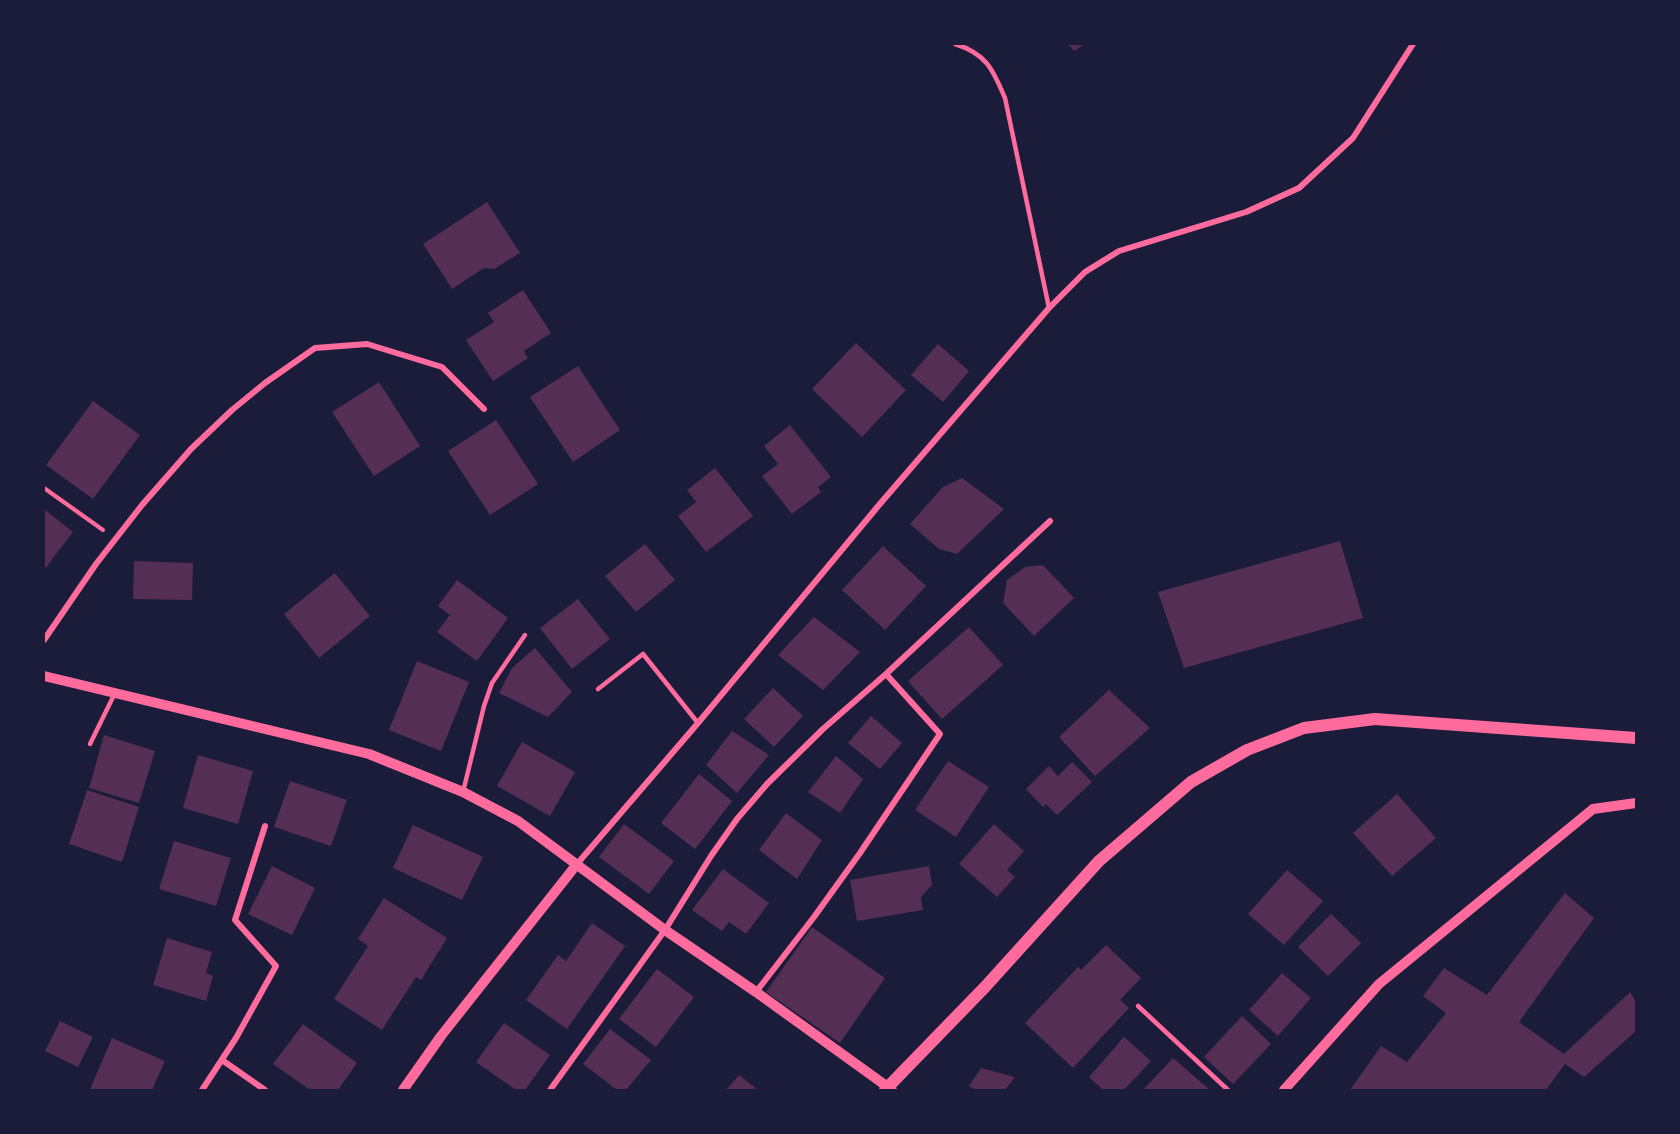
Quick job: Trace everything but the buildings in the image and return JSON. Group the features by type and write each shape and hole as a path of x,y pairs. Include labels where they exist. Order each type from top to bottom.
{"main road":[{"path":"888,1090 986,987 1099,861 1191,782 1246,750 1304,728 1375,719 1636,738"}],"street":[{"path":"403,1090 441,1036 577,864 1049,308 1085,272 1119,251 1246,212 1299,188 1353,138 1413,44"},
{"path":"44,640 96,564 142,505 191,449 232,410 265,383 315,348 367,344 442,367 484,409"},
{"path":"550,1090 665,930 717,847 767,784 823,729 886,674 1050,521"},
{"path":"756,992 860,853 940,734 886,674"},
{"path":"44,676 369,754 463,792 518,821 888,1090"},
{"path":"1284,1090 1379,984 1584,816 1593,809 1636,803"},
{"path":"202,1090 236,1038 276,966 235,920 265,826"},
{"path":"222,1060 265,1090"}],"lane":[{"path":"955,44 970,48 992,68 1005,98 1049,308"},
{"path":"463,792 484,706 492,683 525,635"},
{"path":"598,690 643,654 698,723"},
{"path":"90,744 115,692"},
{"path":"1138,1006 1228,1090"}],"path":[{"path":"44,488 116,539"}]}
